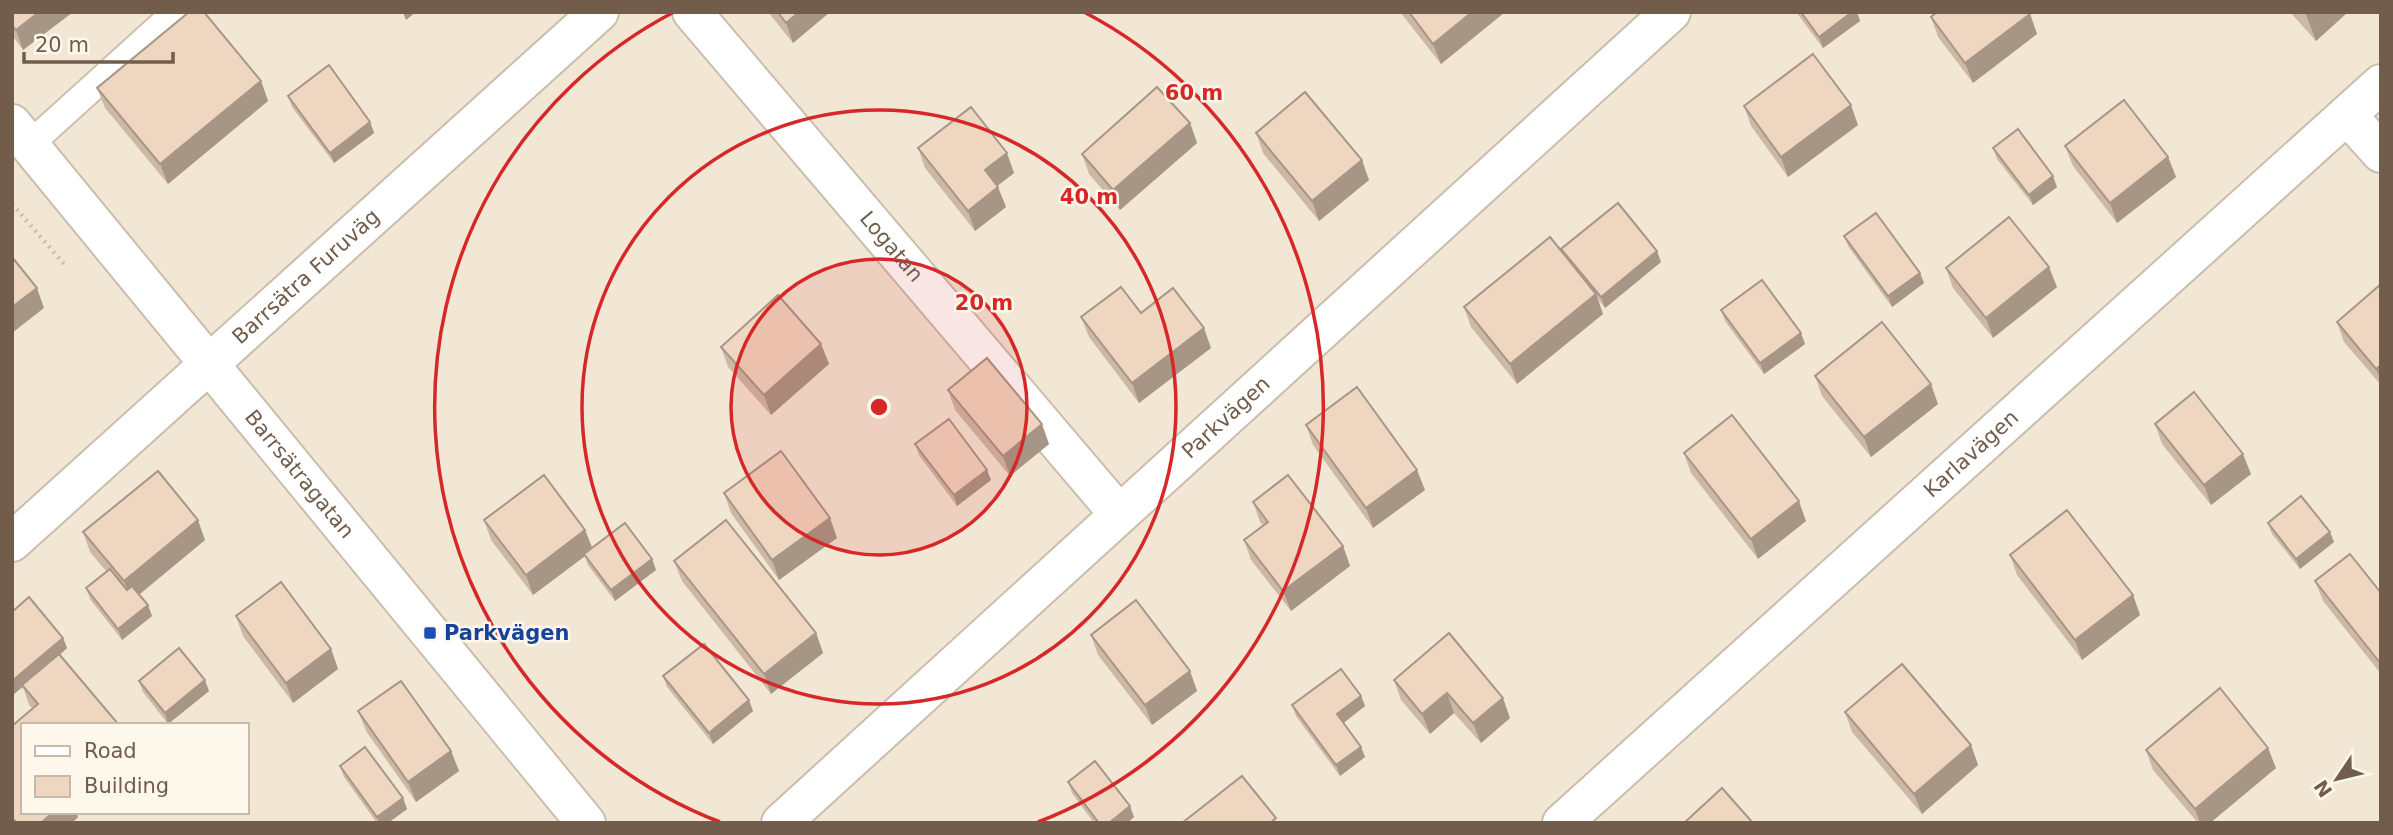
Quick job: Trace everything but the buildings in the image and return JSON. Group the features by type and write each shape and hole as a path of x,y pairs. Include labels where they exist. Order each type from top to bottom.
{"street":[{"name":"Barrsätra Furuväg","path":"12,542 599,12"},
{"name":"Logatan","path":"692,12 1119,514"},
{"name":"Parkvägen","path":"781,823 1671,12"},
{"name":"Karlavägen","path":"1562,823 2381,84"},
{"path":"2347,115 2381,153"},
{"name":"Barrsätragatan","path":"21,134 586,823"}],"lane":[{"path":"21,134 176,12"}],"shaded area":[{"path":"12,12 2381,12 2381,823 12,823"}],"place":[{"name":"Parkvägen","path":"430,633"}]}
